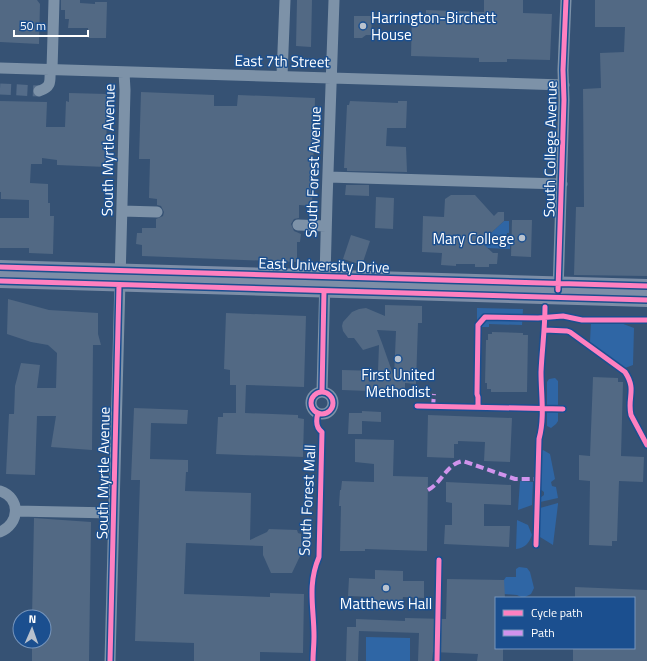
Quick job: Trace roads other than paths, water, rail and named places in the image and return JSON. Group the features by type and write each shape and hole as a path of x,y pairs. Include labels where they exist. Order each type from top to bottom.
{"main road":[{"name":"East University Drive","path":"0,267 119,270 558,298 647,300"},
{"name":"East University Drive","path":"0,281 119,285 558,284 647,286"}],"street":[{"path":"46,89 51,70 54,0"},
{"path":"282,76 285,0"},
{"name":"South Forest Avenue","path":"322,392 334,0"},
{"name":"South College Avenue","path":"558,298 566,0"},
{"name":"East 7th Street","path":"0,68 564,85"},
{"name":"South Myrtle Avenue","path":"110,661 119,270 122,211 124,72"},
{"path":"328,177 562,184"},
{"path":"122,211 157,212"},
{"path":"298,225 326,226"},
{"path":"0,491 8,494 12,499 16,511 12,524 0,532"},
{"path":"16,511 114,513"}],"tunnel":[{"path":"0,89 39,91"}],"place":[{"name":"Harrington-Birchett House","path":"363,26"},
{"name":"Mary College","path":"522,238"},
{"name":"First United Methodist","path":"398,359"},
{"name":"Matthews Hall","path":"386,588"}]}
